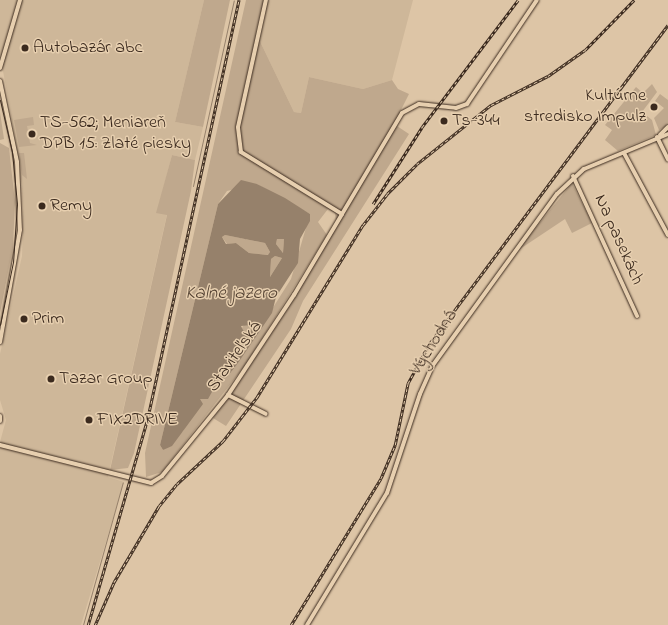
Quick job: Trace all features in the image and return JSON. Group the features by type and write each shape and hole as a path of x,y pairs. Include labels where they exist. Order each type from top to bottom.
{"street":[{"path":"0,68 20,0"},
{"path":"266,0 238,127 241,152 342,214"},
{"name":"Staviteľská","path":"0,445 151,483 162,476 228,394 285,310 402,113 419,104 456,108 467,104 537,0"},
{"path":"0,81 16,162 20,230 0,342"},
{"path":"668,127 659,136 668,160"},
{"name":"Východná","path":"307,625 387,493 420,394 434,365 573,176 659,136 668,134"},
{"path":"624,153 668,235"},
{"name":"Na pasekách","path":"573,176 637,316"},
{"path":"228,394 266,414"},
{"path":"0,416 0,421"}],"shaded area":[{"path":"0,0 204,0 175,122 203,127 195,160 172,155 157,212 167,214 108,477 124,482 81,625 0,625 0,442 6,420 0,400 0,354 22,256 23,227 22,185 3,71 0,72"},
{"path":"204,0 230,0 203,127 175,122"},
{"path":"246,0 264,0 256,33 294,112 301,113 309,77 363,89 392,80 398,89 409,94 394,124 409,134 303,301 291,329 226,426 213,418 286,311 336,221 335,213 328,209 318,222 327,235 246,364 162,472 146,477 145,453","holes":["257,184 310,214 291,279 238,363 199,399 183,431 163,450 160,445 218,204 227,191"]},
{"path":"264,0 413,0 392,80 363,89 309,77 301,113 294,112 256,33"},
{"path":"652,84 657,92 642,112 652,120 656,135 618,151 605,140 612,130 605,125 636,87 643,93"},
{"path":"660,94 668,100 668,125 659,130 654,118 664,108 655,101"},
{"path":"0,112 4,139 0,140"},
{"path":"33,117 34,125 27,126 30,143 37,145 19,147 14,120"},
{"path":"0,143 9,148 15,202 13,247 0,313"},
{"path":"19,153 24,153 27,179 22,175"},
{"path":"172,155 195,160 191,191 134,453 128,468 110,470 167,215 156,213"},
{"path":"572,183 592,223 572,233 565,219 517,251"},
{"path":"225,235 265,243 270,252 269,255 249,253 236,243 227,244 222,237"},
{"path":"277,238 284,239 283,253 276,244"},
{"path":"275,256 282,258 270,277 271,259"},
{"path":"247,324 252,329 247,334 242,329"},
{"path":"240,347 236,356 230,364 235,348"}],"water":[{"name":"Kalné jazero","path":"241,180 257,184 285,198 310,214 310,221 300,239 298,263 276,297 272,313 227,377 218,381 208,399 200,399 203,404 172,446 163,450 160,445 218,204","holes":["225,235 265,243 270,252 268,255 249,253 236,243 226,244 222,237","277,239 284,239 283,253 276,244","275,256 282,258 270,277 271,259","251,325 252,330 245,334 241,326","240,347 236,356 230,364 235,348"]}],"waterway":[{"path":"193,186 234,0"},
{"path":"83,625 123,482"}],"tram line":[{"path":"0,100 12,152 17,204 13,262 0,325"}],"railway":[{"path":"88,625 147,421 239,0"},
{"path":"373,204 422,127 518,0"},
{"path":"95,625 114,582 159,506 177,484 223,441 257,397 363,225 387,194 417,164 491,105 548,76 585,50 634,0"},
{"path":"291,625 381,478 395,445 408,383 430,343 668,25"}],"place":[{"name":"Autobazár abc","path":"25,48"},
{"name":"Kultúrne stredisko Impulz","path":"654,107"},
{"name":"Ts-344","path":"444,121"},
{"name":"TS-562; Meniareň DPB 15: Zlaté piesky","path":"32,134"},
{"name":"Remy","path":"42,206"},
{"name":"Prim","path":"24,319"},
{"name":"Tazar Group","path":"51,379"},
{"name":"FIX2DRIVE","path":"89,420"}]}
